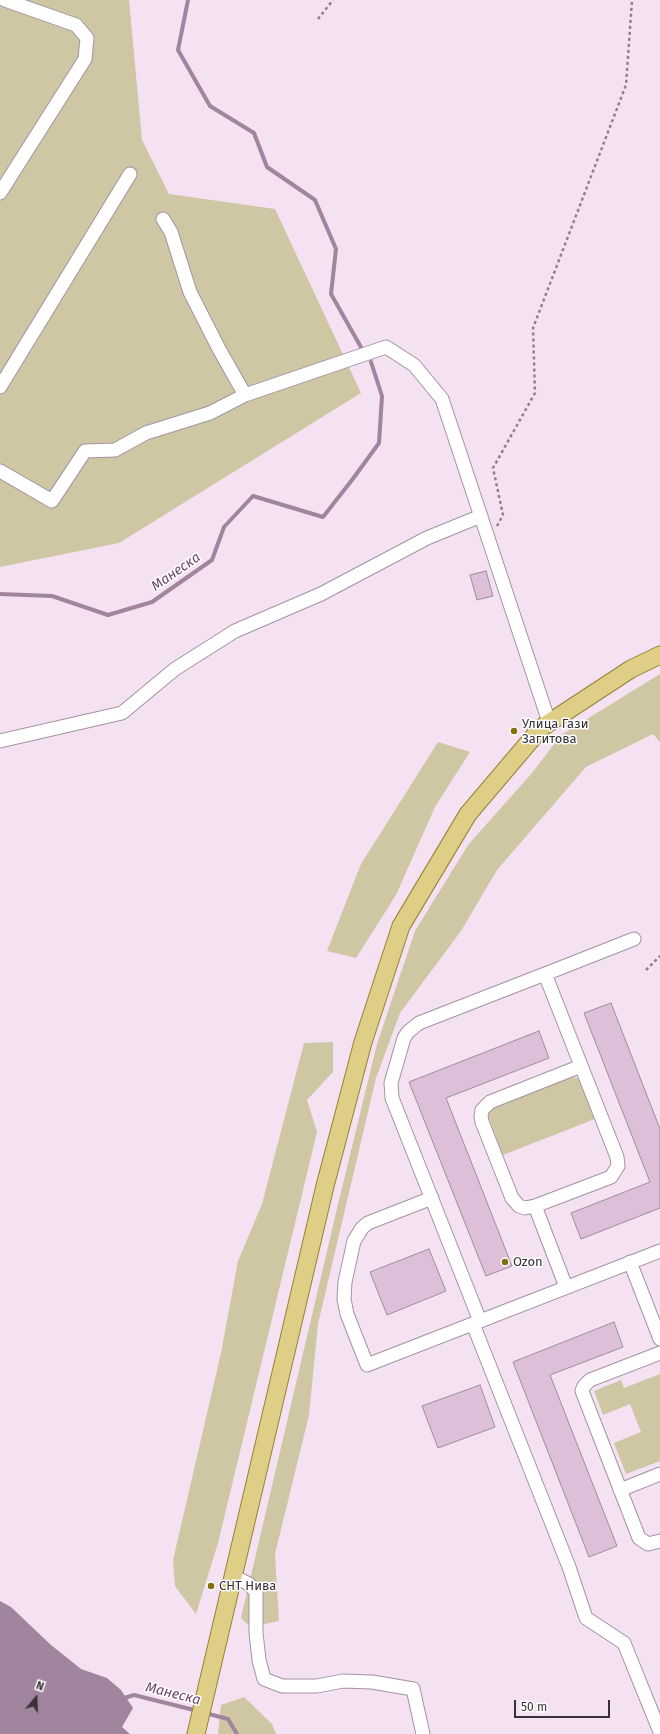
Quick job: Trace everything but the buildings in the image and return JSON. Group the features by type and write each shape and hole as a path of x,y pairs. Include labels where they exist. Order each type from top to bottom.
{"main road":[{"path":"196,1734 325,1186 363,1042 401,926 468,814 541,728 631,668 660,655"}],"street":[{"path":"0,193 85,59 87,38 76,25 5,0"},
{"path":"0,387 130,174"},
{"path":"163,219 171,232 190,292 218,349 245,395"},
{"path":"0,471 52,501 85,451 115,450 146,433 210,414 245,395 386,348 414,365 442,399 549,722"},
{"path":"0,741 122,713 175,669 235,631 321,594 427,538 480,516"},
{"path":"634,939 419,1023 413,1027 404,1038 393,1076 391,1089 392,1098 432,1198 586,1618 624,1643 660,1732"},
{"path":"545,974 617,1157 617,1170 611,1177 534,1206 525,1208 519,1206 512,1198 482,1122 482,1110 490,1102 581,1066"},
{"path":"432,1198 368,1223 357,1234 352,1248 344,1290 345,1306 367,1365 660,1250"},
{"path":"534,1206 566,1287"},
{"path":"630,1262 660,1339"},
{"path":"660,1353 590,1380 584,1386 583,1397 639,1538 648,1544 660,1541"},
{"path":"620,1490 660,1474"},
{"path":"233,1576 249,1584 256,1592 256,1633 259,1660 264,1679 282,1686 317,1686 343,1681 372,1682 413,1689 423,1734"}],"path":[{"path":"318,19 333,0"},
{"path":"488,540 504,515 493,468 535,393 533,328 626,85 632,0"},
{"path":"646,970 660,956"}],"shaded area":[{"path":"0,0 129,0 142,140 169,194 275,209 361,393 119,543 0,567"},
{"path":"660,674 660,742 653,734 586,767 497,870 461,931 400,1013 376,1078 318,1324 309,1415 275,1554 279,1621 250,1627 241,1618 339,1200 377,1044 415,931 468,845 532,773 561,735"},
{"path":"438,742 470,752 435,807 396,895 356,958 327,951 361,864"},
{"path":"333,1042 333,1072 307,1100 317,1132 218,1543 196,1614 175,1586 173,1560 221,1353 238,1261 262,1204 304,1043"},
{"path":"571,1077 580,1080 595,1119 503,1155 488,1116 490,1110"},
{"path":"660,1374 660,1461 626,1474 614,1443 641,1432 630,1404 603,1415 594,1391 621,1380 624,1388"},
{"path":"0,1601 11,1607 51,1645 81,1669 107,1678 121,1690 133,1708 122,1727 130,1734 0,1734"},
{"path":"244,1697 272,1724 276,1734 218,1734 221,1705"}],"waterway":[{"name":"Манеска","path":"188,0 178,50 210,106 254,133 267,167 315,200 336,249 331,294 362,349"},
{"name":"Манеска","path":"0,594 52,596 108,615 152,602 212,560 224,527 253,496 323,517 379,443 382,396 371,362"},
{"name":"Манеска","path":"121,1699 134,1695 198,1711"},
{"name":"Манеска","path":"205,1713 228,1719 237,1734"}],"place":[{"name":"Улица Гази Загитова","path":"514,731"},
{"name":"Ozon","path":"505,1262"},
{"name":"СНТ Нива","path":"211,1586"}]}
